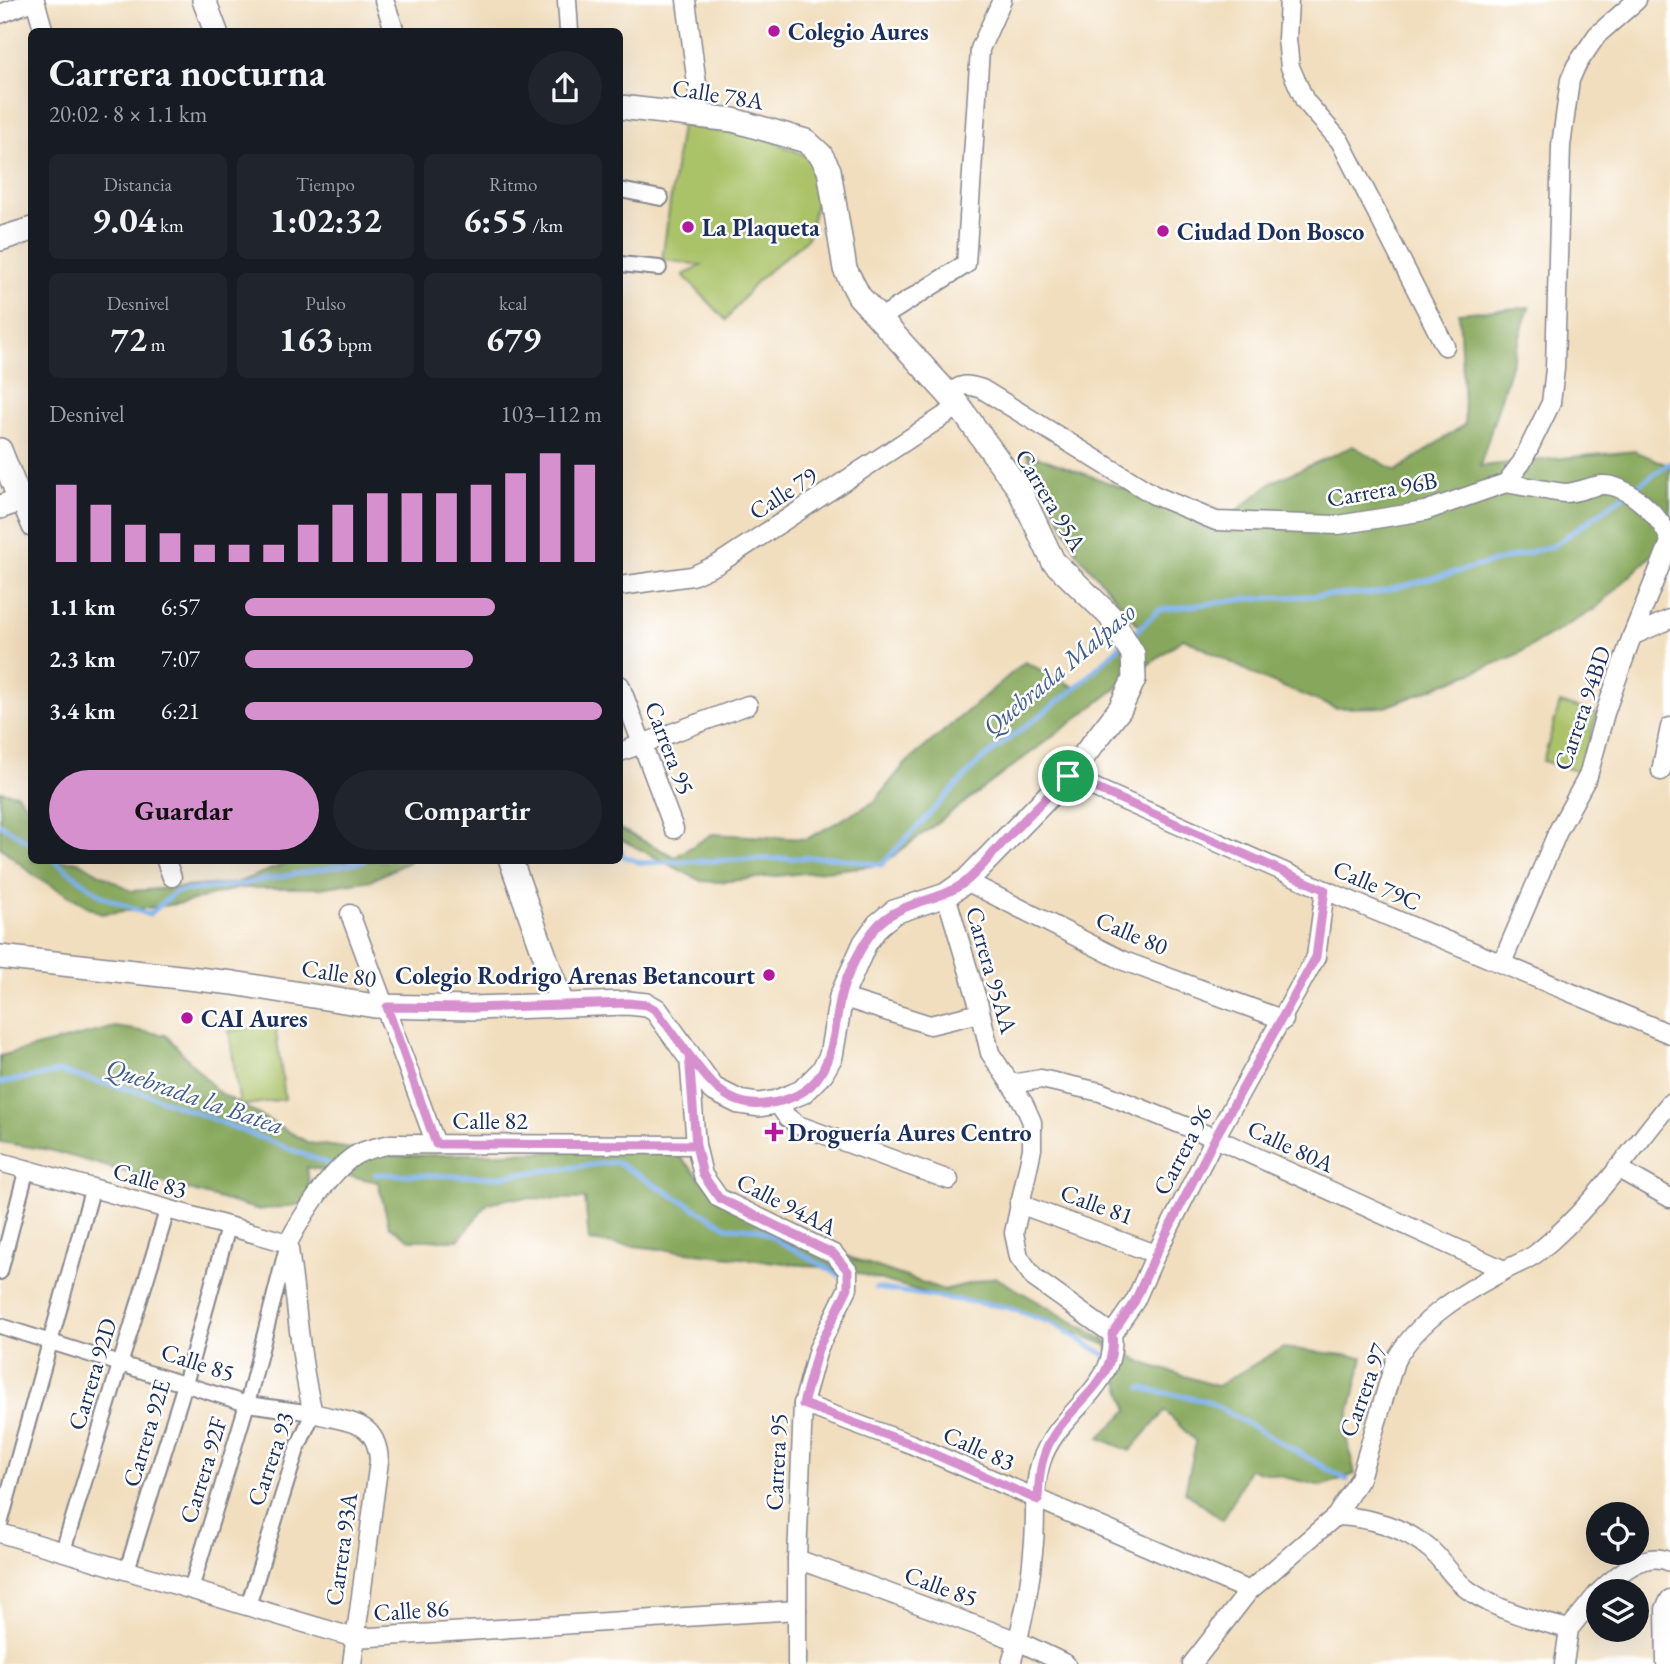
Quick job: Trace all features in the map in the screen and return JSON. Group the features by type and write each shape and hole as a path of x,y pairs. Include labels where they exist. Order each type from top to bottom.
{"street":[{"path":"0,14 35,0 43,28"},
{"path":"204,0 214,28"},
{"path":"384,0 394,28"},
{"path":"568,0 569,28"},
{"path":"686,0 701,115"},
{"path":"879,319 966,264 980,49 1002,0"},
{"path":"1289,0 1287,39 1290,67 1305,101 1340,141 1445,346"},
{"path":"1506,483 1522,462 1551,403 1555,369 1561,146 1570,80 1597,35 1637,0"},
{"name":"Calle 78A","path":"623,107 733,120 806,141"},
{"name":"Carrera 95A","path":"777,1102 802,1092 822,1072 836,1038 841,997 865,943 878,925 894,912 946,895 966,881 1068,776 1120,709 1134,679 1133,654 1121,634 1110,616 1053,561 1019,489 954,400 859,296 845,269 829,170 821,155 806,141"},
{"path":"623,191 661,198"},
{"path":"0,239 28,230"},
{"path":"623,264 659,268"},
{"name":"Carrera 96B","path":"954,400 957,386 967,384 982,389 1154,495 1216,521 1338,525 1424,512 1506,483"},
{"name":"Calle 79","path":"623,586 692,576 718,564 954,400"},
{"path":"0,450 17,501 28,521"},
{"name":"Carrera 94BD","path":"1502,963 1559,829 1588,776 1632,636 1670,542 1667,532 1632,495 1615,488 1605,485 1569,493 1506,483"},
{"path":"1632,636 1670,619"},
{"name":"Carrera 95","path":"623,693 674,829"},
{"path":"623,751 748,705"},
{"path":"1661,771 1670,727"},
{"name":"Calle 79C","path":"1068,776 1325,890 1670,1034"},
{"path":"512,864 562,1004"},
{"name":"Calle 80","path":"966,881 1125,961 1284,1020"},
{"name":"Carrera 96","path":"1112,1334 1135,1301 1215,1138 1284,1020 1316,957 1325,890"},
{"name":"Carrera 95AA","path":"946,895 990,1053 1024,1104 1032,1129 1032,1149 1014,1233 1019,1257 1034,1278 1112,1334"},
{"path":"350,914 436,1144"},
{"name":"Calle 80","path":"0,957 233,983 387,1007 647,1005 666,1022 689,1055"},
{"path":"841,997 930,1026 980,1013"},
{"path":"689,1055 713,1088 739,1102 759,1105 777,1102 787,1117 798,1125 949,1180"},
{"name":"Calle 94AA","path":"689,1055 696,1145 703,1175 719,1198 834,1254 848,1271"},
{"name":"Calle 80A","path":"1011,1084 1041,1079 1100,1092 1215,1138 1504,1270"},
{"name":"Carrera 97","path":"1192,1664 1249,1591 1336,1516 1360,1478 1395,1361 1405,1343 1424,1322 1504,1270 1536,1254 1617,1168 1670,1103"},
{"name":"Calle 82","path":"288,1242 304,1213 344,1164 357,1154 391,1144 696,1145"},
{"name":"Calle 83","path":"0,1162 167,1211 288,1242"},
{"path":"0,1272 27,1168"},
{"path":"1617,1168 1670,1198"},
{"path":"0,1524 92,1190"},
{"name":"Calle 81","path":"1020,1205 1156,1254"},
{"name":"Carrera 92D","path":"63,1551 167,1211"},
{"name":"Carrera 92E","path":"127,1570 185,1384 228,1227"},
{"name":"Carrera 92F","path":"191,1589 247,1404 288,1242"},
{"name":"Carrera 93","path":"248,1606 297,1449 313,1413 301,1360 296,1290 288,1242"},
{"name":"Carrera 95","path":"797,1664 797,1559 803,1404 818,1349 848,1288 848,1271"},
{"name":"Calle 85","path":"0,1326 247,1404 313,1413 369,1429 378,1441"},
{"path":"1011,1664 1033,1561 1040,1463 1053,1436 1109,1369 1114,1349 1112,1334"},
{"name":"Calle 83","path":"803,1404 911,1444 1249,1591"},
{"name":"Carrera 93A","path":"352,1664 379,1461 378,1441"},
{"path":"1336,1516 1362,1516 1388,1525 1431,1550 1465,1588 1484,1600 1569,1629"},
{"name":"Calle 86","path":"0,1533 355,1638 797,1609"},
{"name":"Calle 85","path":"797,1559 1018,1641 1066,1664"},
{"path":"1614,1579 1628,1567 1648,1560 1670,1562"},
{"path":"1665,1664 1665,1609 1670,1599"},
{"path":"1564,1664 1569,1629 1586,1608"}],"green space":[{"path":"681,125 765,138 809,157 821,184 807,239 757,281 726,320 683,275 702,265 662,260"},
{"path":"1529,307 1480,466 1635,451 1670,466 1670,538 1595,609 1514,656 1386,707 1335,708 1261,678 1184,638 881,865 720,882 701,881 623,841 623,831 675,857 712,834 807,839 874,802 905,764 1025,662 1076,688 1140,627 1077,553 1026,452 1220,524 1274,481 1353,446 1396,471 1465,424 1459,313"},
{"path":"1560,703 1597,713 1580,772 1543,761"},
{"path":"0,791 17,794 28,807 28,864 82,864 131,891 237,883 284,864 404,864 372,880 320,888 238,888 184,903 101,914 35,876 0,847"},
{"path":"275,1024 285,1099 240,1106 229,1031"},
{"path":"115,1027 166,1035 217,1091 309,1143 404,1156 672,1148 720,1200 834,1252 944,1290 995,1277 1146,1364 1217,1386 1282,1348 1363,1357 1345,1431 1355,1474 1322,1486 1249,1469 1223,1520 1185,1492 1196,1442 1165,1411 1130,1451 1099,1438 1128,1410 1107,1345 1007,1307 944,1298 847,1270 589,1241 585,1199 512,1198 488,1203 458,1240 410,1240 389,1226 378,1182 307,1167 311,1203 259,1210 49,1150 0,1142 0,1056"}],"waterway":[{"name":"Quebrada Malpaso","path":"1129,638 1159,610 1247,599 1377,593 1553,546 1670,463"},
{"name":"Quebrada Malpaso","path":"623,856 641,863 831,857 881,865 980,761 1076,688 1122,644"},
{"name":"Quebrada Malpaso","path":"0,824 28,842"},
{"name":"Quebrada Malpaso","path":"59,864 102,896 149,915 175,892 237,885 348,864"},
{"name":"Quebrada la Batea","path":"0,1083 60,1072 147,1094 334,1166"},
{"name":"Quebrada la Batea","path":"375,1174 494,1177 616,1162 727,1227 758,1229 843,1277"},
{"name":"Quebrada la Batea","path":"876,1288 1007,1307 1054,1324 1105,1355"},
{"name":"Quebrada la Batea","path":"1141,1388 1207,1401 1347,1480"}],"place":[{"name":"Colegio Aures","path":"774,31"},
{"name":"La Plaqueta","path":"688,227"},
{"name":"Ciudad Don Bosco","path":"1163,231"},
{"name":"Colegio Rodrigo Arenas Betancourt","path":"769,975"},
{"name":"CAI Aures","path":"187,1018"},
{"name":"Droguería Aures Centro","path":"774,1132"}],"route":[{"path":"1068,776 966,881 946,895 894,912 878,925 865,943 841,997 831,1056 822,1072 802,1092 777,1102 759,1105 739,1102 713,1088 689,1055 696,1145 436,1144 387,1007 472,1008 628,1003 647,1005 656,1010 689,1055 696,1145 703,1175 719,1198 834,1254 848,1271 848,1288 818,1349 803,1404 911,1444 1038,1500 1040,1463 1053,1436 1109,1369 1114,1349 1112,1334 1135,1301 1215,1138 1284,1020 1316,957 1325,890 1068,776"}]}
